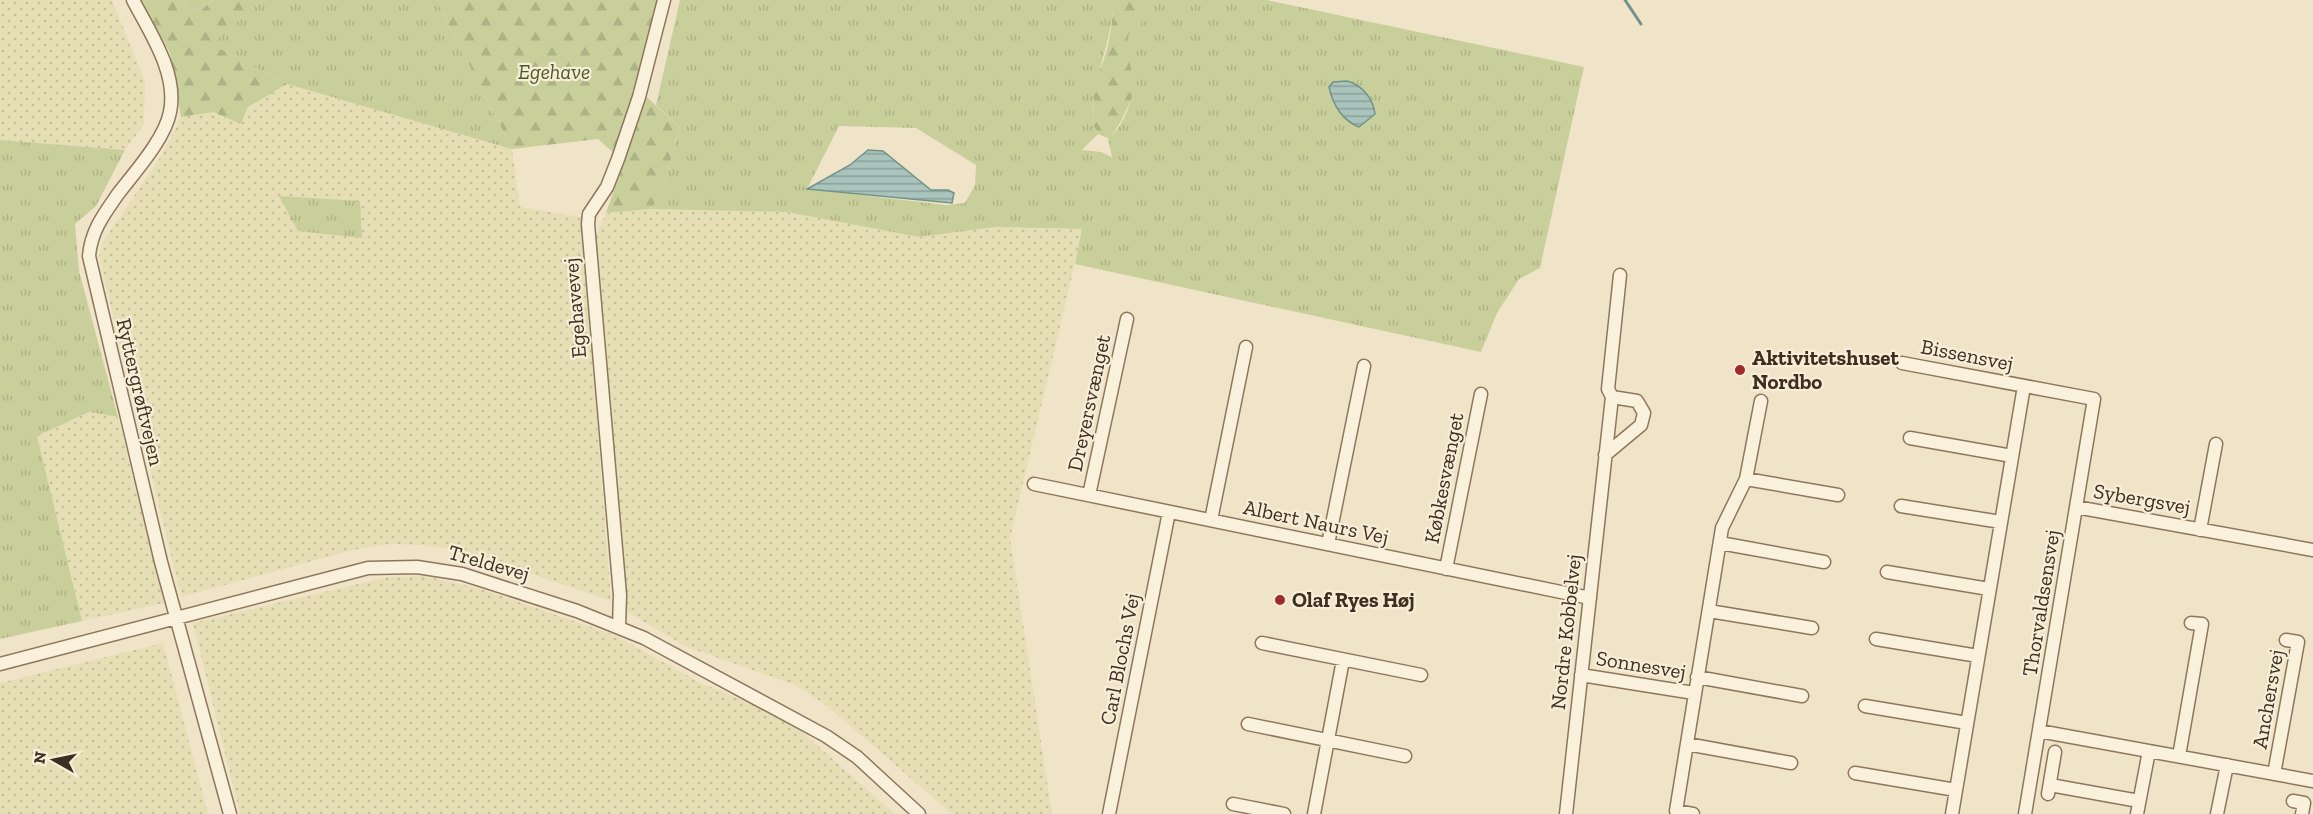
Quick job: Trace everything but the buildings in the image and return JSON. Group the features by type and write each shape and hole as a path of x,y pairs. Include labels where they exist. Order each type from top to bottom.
{"street":[{"name":"Ryttergrøftvejen","path":"133,0 158,48 167,72 171,91 170,113 162,133 95,229 90,256 161,562 230,814"},
{"name":"Egehavevej","path":"619,626 620,595 588,224 589,214 614,168 639,96 664,0"},
{"name":"Nordre Kobbelvej","path":"1566,814 1612,397 1608,390 1620,275"},
{"name":"Dreyersvænget","path":"1089,495 1127,319"},
{"path":"1211,520 1246,347"},
{"name":"Bissensvej","path":"1902,363 2094,399"},
{"path":"1328,544 1364,366"},
{"name":"Bissensvej","path":"1952,814 2024,386"},
{"name":"Købkesvænget","path":"1446,569 1480,394"},
{"path":"1605,455 1641,425 1644,419 1643,408 1637,401 1612,397"},
{"name":"Thorvaldsensvej","path":"2025,814 2094,399"},
{"name":"Sonnesvej","path":"1693,814 1676,811 1694,693 1722,528 1746,480 1761,401"},
{"path":"1910,438 2012,456"},
{"name":"Sybergsvej","path":"2200,530 2216,444"},
{"path":"1746,480 1826,487 1838,495"},
{"name":"Albert Naurs Vej","path":"1034,484 1590,598"},
{"path":"1901,506 2001,522"},
{"name":"Sybergsvej","path":"2076,507 2313,550"},
{"name":"Carl Blochs Vej","path":"1109,814 1169,512"},
{"path":"1720,543 1824,562"},
{"name":"Treldevej","path":"0,664 368,568 403,566 462,574 619,626 826,736 856,757 919,814"},
{"path":"1887,572 1989,589"},
{"path":"1709,611 1812,628"},
{"path":"2179,756 2202,624 2191,623"},
{"path":"1876,639 1978,656"},
{"name":"Anchersvej","path":"2274,774 2298,642 2286,640"},
{"path":"1262,643 1421,675"},
{"path":"1314,814 1343,660"},
{"name":"Sonnesvej","path":"1581,675 1694,693"},
{"name":"Sonnesvej","path":"1697,677 1802,696"},
{"path":"1865,706 1967,723"},
{"path":"1248,723 1406,756"},
{"name":"Anchersvej","path":"2039,730 2313,781"},
{"path":"1687,744 1791,763"},
{"path":"2137,814 2149,751"},
{"path":"2055,752 2049,789 2139,801"},
{"name":"Anchersvej","path":"2217,814 2227,765"},
{"path":"1855,773 1956,790"},
{"path":"2293,801 2304,803 2302,814"},
{"path":"1233,804 1284,814"}],"shaded area":[{"path":"0,0 112,0 145,82 144,124 125,150 0,140"},
{"path":"287,84 512,149 520,207 581,217 611,601 468,552 421,545 390,544 352,550 181,597 99,257 102,243 162,155 181,117 213,112 241,124 248,107"},
{"path":"651,209 787,212 919,237 995,227 1083,229 1010,538 1052,814 952,814 826,705 793,684 687,647 625,611 622,529 593,242 606,213"},
{"path":"89,412 118,417 164,603 82,621 37,436"},
{"path":"425,576 481,589 614,635 701,683 787,719 895,814 240,814 193,623 388,577"},
{"path":"163,643 208,814 0,814 0,683"}],"green space":[{"path":"139,0 180,0 199,12 213,0 263,0 211,44 287,84 248,107 241,124 213,112 181,117 170,53"},
{"path":"180,0 213,0 199,12"},
{"path":"263,0 436,0 512,149 287,84 210,44"},
{"name":"Egehave","path":"436,0 657,0 635,86 679,127 663,190 651,209 606,213 624,162 598,139 512,149"},
{"path":"680,0 1113,0 1109,33 1093,105 1098,134 1082,150 1101,152 1112,157 1108,138 1125,117 1131,98 1133,79 1127,58 1127,38 1135,21 1150,0 1266,0 1584,67 1540,268 1519,279 1497,313 1481,352 1075,264 1082,229 995,227 919,237 787,212 651,209 663,190 679,127 656,105","holes":["839,126 916,128 976,165 975,185 965,203 947,205 807,189"]},
{"path":"1113,0 1150,0 1140,27 1133,25 1127,44 1134,84 1132,96 1119,124 1108,138 1098,134 1093,124 1094,79 1103,63 1109,41"},
{"path":"0,140 125,150 96,206 75,224 79,271 118,417 89,412 37,436 82,621 0,639"},
{"path":"279,196 360,201 362,238 298,231"}],"water":[{"path":"1347,81 1362,89 1374,108 1375,114 1359,127 1339,111 1329,87 1333,82"},
{"path":"868,150 883,151 931,190 948,190 954,193 952,203 807,189 850,165"}],"waterway":[{"path":"1625,0 1641,24"}],"place":[{"name":"Aktivitetshuset Nordbo","path":"1740,370"},
{"name":"Olaf Ryes Høj","path":"1280,600"}]}
